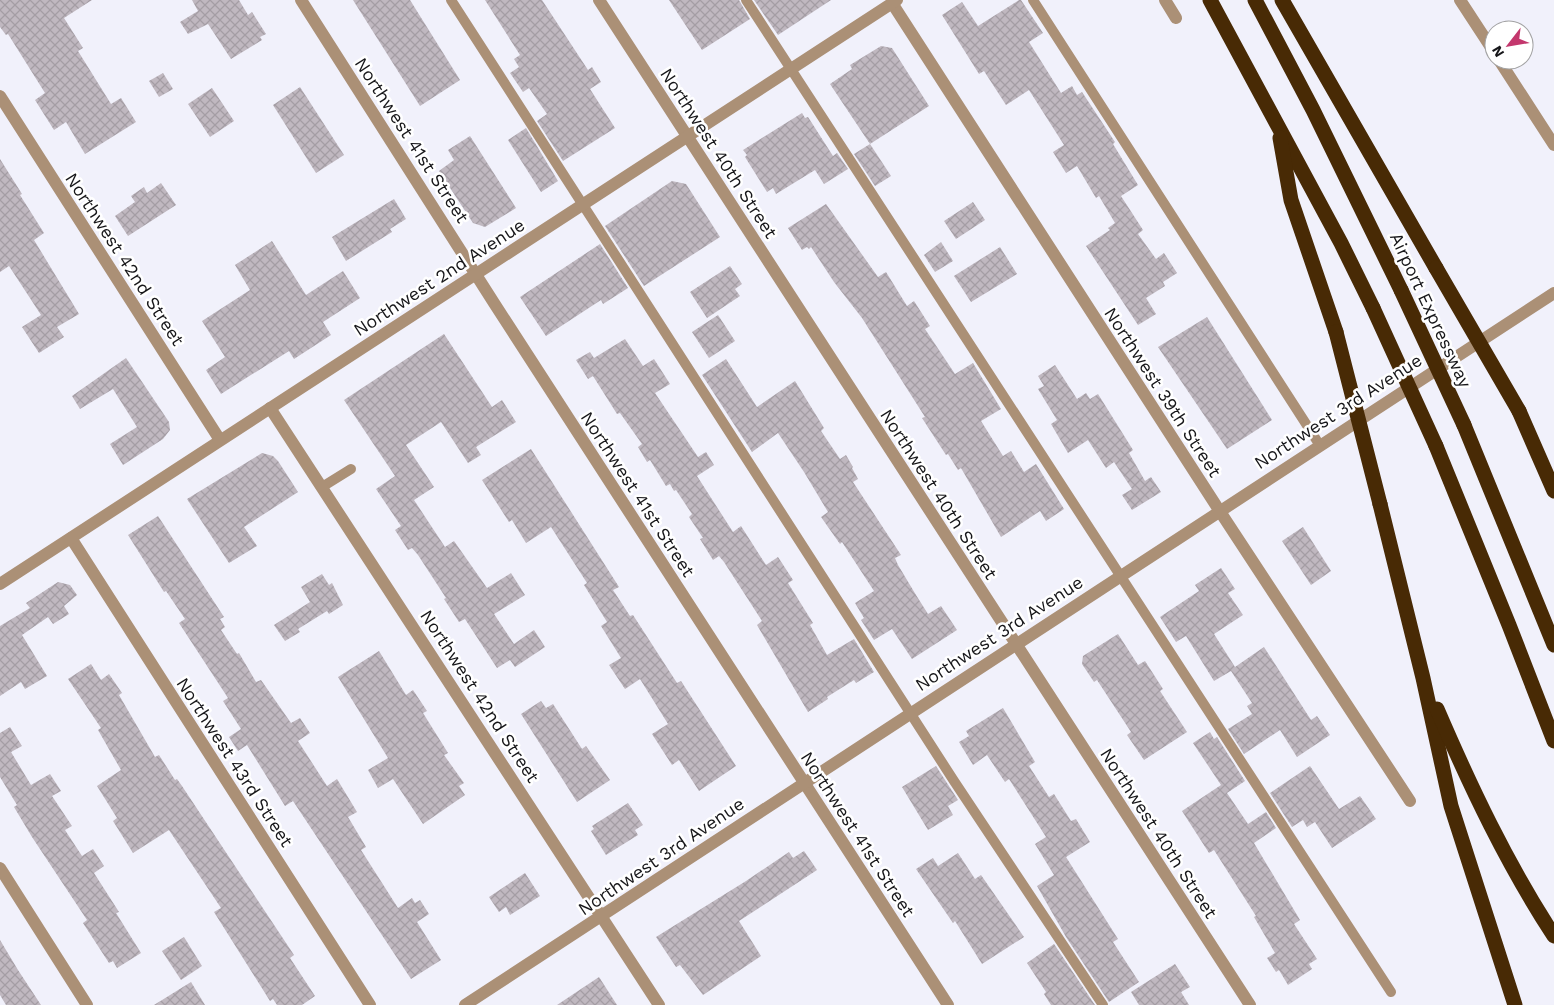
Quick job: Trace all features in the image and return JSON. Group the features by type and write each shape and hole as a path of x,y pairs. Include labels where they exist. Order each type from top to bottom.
{"highway":[{"path":"1210,0 1278,124 1373,308 1436,446 1554,741"},
{"name":"Airport Expressway","path":"1254,0 1317,118 1464,425 1554,645"},
{"path":"1282,0 1519,411 1554,464"},
{"path":"1278,124 1291,200 1336,332 1423,678 1451,806 1515,1005"},
{"path":"1519,411 1554,491"},
{"path":"1423,678 1483,812 1535,908 1554,936"}],"street":[{"name":"Northwest 41st Street","path":"301,0 948,1005"},
{"name":"Northwest 40th Street","path":"599,0 1015,645 1250,1005"},
{"path":"1165,0 1176,18"},
{"path":"1460,0 1484,37"},
{"name":"Northwest 2nd Avenue","path":"0,584 893,1"},
{"name":"Northwest 39th Street","path":"893,1 1219,510 1410,801"},
{"path":"1506,70 1554,144"},
{"name":"Northwest 42nd Street","path":"0,96 220,440"},
{"name":"Northwest 3rd Avenue","path":"465,1005 1319,444 1554,292"},
{"name":"Northwest 42nd Street","path":"270,408 659,1005"},
{"name":"Northwest 43rd Street","path":"71,538 370,1005"},
{"path":"0,868 87,1005"}],"lane":[{"path":"451,0 1011,868 1102,1005"},
{"path":"746,0 1391,992"},
{"path":"1033,0 1319,444"},
{"path":"322,487 351,469"}],"building":[{"path":"0,0 92,0 64,18 83,48 78,51 111,104 121,98 136,122 85,154 66,122 54,130 35,100 45,93 8,34 6,35 0,27"},
{"path":"192,0 239,0 248,15 252,12 266,34 260,37 262,40 231,59 208,24 188,34 180,22 198,11"},
{"path":"353,0 410,0 460,80 420,106"},
{"path":"485,0 542,0 588,70 592,67 601,82 590,89 615,128 563,161 537,121 547,114 529,88 523,92 510,73 519,67 514,59 520,55"},
{"path":"669,0 739,0 750,19 702,50"},
{"path":"754,0 831,0 778,35"},
{"path":"1021,0 1043,33 1029,42 1061,93 1072,86 1077,95 1082,92 1115,142 1113,144 1138,185 1121,196 1143,230 1138,234 1156,259 1164,253 1177,273 1163,282 1165,286 1146,298 1156,314 1138,325 1086,246 1110,230 1108,228 1115,223 1099,196 1096,198 1077,166 1066,173 1053,152 1064,145 1029,90 1006,105 984,71 979,74 942,15 962,2 978,26"},
{"path":"881,46 892,48 929,106 870,144 830,84 852,69 850,65"},
{"path":"163,73 173,89 159,97 149,81"},
{"path":"300,87 344,155 316,173 273,105"},
{"path":"212,88 234,121 210,137 188,104"},
{"path":"802,113 805,118 808,117 833,156 837,153 848,169 824,184 815,170 776,194 773,188 767,192 745,157 747,155 743,150"},
{"path":"526,128 558,181 541,192 508,140"},
{"path":"470,136 516,208 485,227 473,223 439,171 454,160 448,150"},
{"path":"870,144 891,176 875,186 854,154"},
{"path":"0,159 44,233 34,240 79,314 57,327 64,337 39,353 22,327 41,315 9,266 0,272"},
{"path":"672,181 686,184 720,237 644,286 605,226"},
{"path":"161,183 176,205 128,236 115,216 135,202 131,196 144,187 147,193"},
{"path":"394,199 406,219 390,229 392,232 346,261 332,237"},
{"path":"973,202 985,220 956,239 944,221"},
{"path":"826,204 878,277 886,272 907,306 914,301 930,326 925,329 955,374 973,363 1001,409 981,421 1003,456 1011,451 1024,472 1036,464 1064,509 1046,521 1040,511 1001,537 961,468 958,470 948,454 946,455 922,418 925,417 862,318 834,282 811,247 802,250 788,228"},
{"path":"272,241 306,295 343,271 360,298 323,322 331,335 294,359 289,351 221,394 206,370 225,357 202,321 250,290 235,265"},
{"path":"941,242 953,261 935,272 924,255"},
{"path":"600,244 628,288 603,304 601,300 546,336 520,297"},
{"path":"1000,247 1017,274 971,302 954,276"},
{"path":"730,266 742,284 735,289 740,296 707,318 690,292"},
{"path":"718,315 735,341 709,358 692,332"},
{"path":"1207,317 1272,420 1227,449 1158,347"},
{"path":"444,334 492,407 502,400 516,422 476,447 481,455 468,463 441,422 406,445 434,487 414,500 445,547 454,541 487,588 511,573 525,595 494,614 514,644 534,630 545,647 515,667 510,660 497,668 465,619 459,622 418,555 412,548 408,550 395,530 401,526 376,489 395,476 344,400"},
{"path":"625,339 643,366 654,359 670,384 655,393 698,457 706,452 714,465 697,476 733,532 741,526 766,565 778,557 793,580 788,583 813,623 810,625 827,655 854,639 874,672 856,683 854,680 808,712 757,625 762,621 724,562 719,556 713,560 700,539 703,538 689,517 692,514 676,490 674,491 670,484 666,486 650,460 647,462 638,447 642,444 620,413 617,414 593,376 588,379 576,360 590,352 594,358"},
{"path":"126,358 169,422 170,430 163,439 123,465 110,444 137,427 113,389 80,409 72,396"},
{"path":"726,359 757,407 795,381 824,428 821,431 840,459 846,455 853,467 858,479 853,482 901,555 895,558 898,565 928,614 941,606 957,630 912,659 892,629 874,640 861,620 864,618 855,603 874,591 842,542 840,544 821,517 828,512 804,472 778,433 752,452 702,375"},
{"path":"1055,365 1077,399 1086,393 1090,399 1098,394 1133,450 1129,453 1145,481 1151,477 1161,492 1132,510 1122,495 1132,489 1114,462 1106,468 1088,440 1068,453 1051,424 1057,420 1038,389 1044,386 1038,376"},
{"path":"531,449 619,587 613,590 630,616 633,615 677,683 681,681 736,766 699,791 679,760 672,765 652,734 668,724 640,679 625,689 609,665 621,658 601,626 607,622 584,585 587,583 551,527 526,543 512,520 509,522 482,480"},
{"path":"262,453 273,456 278,461 298,492 244,527 257,546 229,563 187,499"},
{"path":"158,516 224,617 220,619 225,627 221,630 237,654 239,653 256,682 261,680 291,723 300,718 310,733 298,741 327,786 337,779 357,812 348,817 366,847 361,850 398,908 412,898 415,903 420,900 429,914 417,922 441,960 411,979 293,801 285,806 247,745 238,751 229,737 241,729 223,701 228,698 179,623 185,619 166,591 164,592 128,535"},
{"path":"1303,527 1331,571 1311,585 1282,541"},
{"path":"1221,568 1235,589 1228,593 1243,615 1214,634 1235,667 1264,647 1311,720 1317,716 1330,735 1297,757 1280,730 1244,754 1228,729 1252,714 1247,706 1252,703 1231,671 1214,681 1186,636 1176,642 1160,617 1199,591 1195,585"},
{"path":"322,574 329,585 332,583 343,605 329,614 327,611 298,629 300,632 285,641 274,625 310,602 301,587"},
{"path":"58,582 70,585 77,595 64,606 69,614 53,624 48,617 22,635 47,676 25,689 21,682 0,696 0,626 30,608 26,603"},
{"path":"1118,634 1138,665 1145,661 1163,689 1160,691 1187,732 1144,760 1127,735 1131,732 1097,680 1094,682 1082,664 1083,656"},
{"path":"379,651 406,695 413,690 427,711 423,713 448,753 444,755 464,783 459,786 465,795 423,824 393,779 378,788 368,770 388,758 338,677"},
{"path":"91,664 101,680 109,674 122,693 119,695 155,757 159,755 175,780 177,779 182,786 294,955 290,958 315,996 302,1005 277,1005 273,999 270,1001 214,912 221,908 169,830 133,853 113,821 117,818 97,786 121,770 98,730 101,728 68,679"},
{"path":"541,701 546,708 553,704 582,749 586,746 610,780 577,802 521,714"},
{"path":"1003,708 1035,762 1029,766 1049,797 1054,794 1071,821 1076,819 1090,842 1066,857 1118,939 1113,942 1139,982 1109,1002 1066,937 1037,886 1054,875 1035,844 1046,837 1009,779 1005,782 987,755 973,765 959,742 969,736 966,731"},
{"path":"10,727 22,746 11,752 31,785 50,774 61,791 52,796 72,826 65,830 82,856 93,849 104,866 94,873 119,912 116,913 141,953 117,968 113,961 109,963 83,923 87,920 32,837 14,807 17,805 0,777 0,733"},
{"path":"1210,732 1214,739 1217,737 1245,781 1227,793 1248,824 1266,812 1276,828 1254,843 1300,920 1294,924 1317,959 1309,964 1312,969 1288,985 1279,970 1276,972 1267,958 1275,953 1254,917 1256,916 1214,850 1209,853 1182,811 1221,785 1193,743"},
{"path":"936,766 958,800 948,806 953,815 928,830 902,787"},
{"path":"1310,766 1339,809 1360,796 1376,819 1332,848 1315,822 1307,827 1303,820 1292,827 1270,793"},
{"path":"628,803 643,825 635,830 638,835 606,855 591,831 594,829 592,826"},
{"path":"804,851 817,870 739,921 761,956 703,995 680,965 676,967 656,937 789,852 793,858"},
{"path":"958,853 975,879 981,875 1024,937 982,964 955,921 953,923 916,869 933,858 938,866"},
{"path":"525,873 540,896 510,915 506,907 499,912 489,897"},
{"path":"184,937 202,966 181,980 162,951"},
{"path":"0,940 41,1005 6,1005 0,995"},
{"path":"1054,944 1095,1005 1051,1005 1044,994 1046,992 1027,963"},
{"path":"1175,964 1190,987 1181,992 1189,1005 1139,1005 1131,992"},
{"path":"599,977 617,1005 557,1005"},
{"path":"191,982 205,1005 154,1005"}]}
